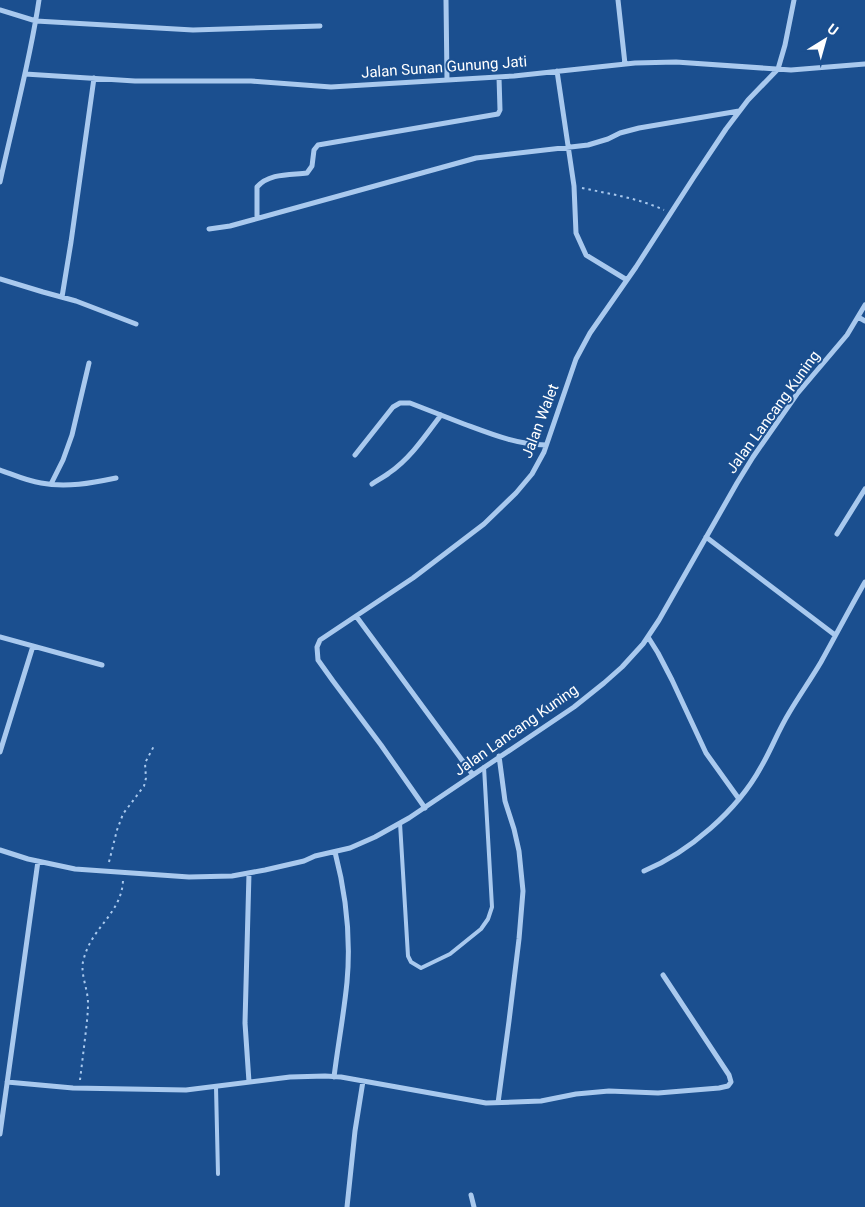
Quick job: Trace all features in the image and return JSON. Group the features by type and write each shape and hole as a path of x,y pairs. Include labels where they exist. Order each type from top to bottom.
{"street":[{"path":"0,182 25,74 39,0"},
{"path":"446,0 447,80"},
{"path":"618,0 625,64"},
{"name":"Jalan Walet","path":"425,808 318,660 317,647 320,640 413,578 484,524 516,493 532,474 546,445 576,359 590,333 726,129 748,100 778,69 794,0"},
{"path":"0,10 36,21 193,30 320,26"},
{"name":"Jalan Sunan Gunung Jati","path":"25,74 135,81 251,81 330,87 500,77 625,64 676,62 791,70 865,64"},
{"path":"557,71 574,186 576,233 586,255 627,280"},
{"path":"257,218 257,187 261,182 274,177 307,173 312,166 314,150 318,145 498,114 500,110 500,77"},
{"path":"62,297 72,242 94,78"},
{"path":"209,229 230,226 476,158 588,145 639,128 739,111"},
{"path":"0,279 76,301 136,324"},
{"name":"Jalan Lancang Kuning","path":"0,850 75,869 189,877 232,876 304,861 315,856 350,848 375,837 425,808 574,706 622,667 643,644 659,620 737,483 797,394 847,335 865,305"},
{"path":"858,317 865,320"},
{"path":"51,484 63,460 72,434 90,363"},
{"path":"354,455 393,406 400,403 410,403 512,440 534,445 546,445"},
{"path":"372,484 390,473 403,461 441,415"},
{"path":"0,470 42,483 62,485 100,482 116,478"},
{"path":"837,534 865,489"},
{"path":"706,537 835,635"},
{"path":"644,872 698,839 728,814 761,768 789,713 814,673 865,582"},
{"path":"356,616 473,775"},
{"path":"0,636 102,665"},
{"path":"648,637 672,680 706,753 739,798"},
{"path":"0,752 33,646"},
{"path":"498,1103 510,1021 523,891 519,851 506,801 499,756"},
{"path":"334,1077 347,981 348,946 346,905 335,852"},
{"path":"0,1134 38,861"},
{"path":"249,873 245,1023 249,1082"},
{"path":"7,1082 79,1088 186,1090 290,1077 334,1077 486,1103 541,1101 576,1094 601,1092 634,1091 658,1093 728,1086 731,1082 729,1075 663,975"},
{"path":"347,1207 355,1131 363,1081"},
{"path":"472,1196 474,1207"}],"lane":[{"path":"400,823 408,956 411,962 421,968 450,954 481,928 488,919 492,907 484,767"},
{"path":"216,1087 218,1174"}],"path":[{"path":"574,186 633,198 649,203 671,214"},
{"path":"107,872 117,830 123,814 144,786 146,778 144,763 155,744"},
{"path":"79,1088 88,1005 88,992 82,967 83,958 95,935 119,902 122,892 123,873"}]}
